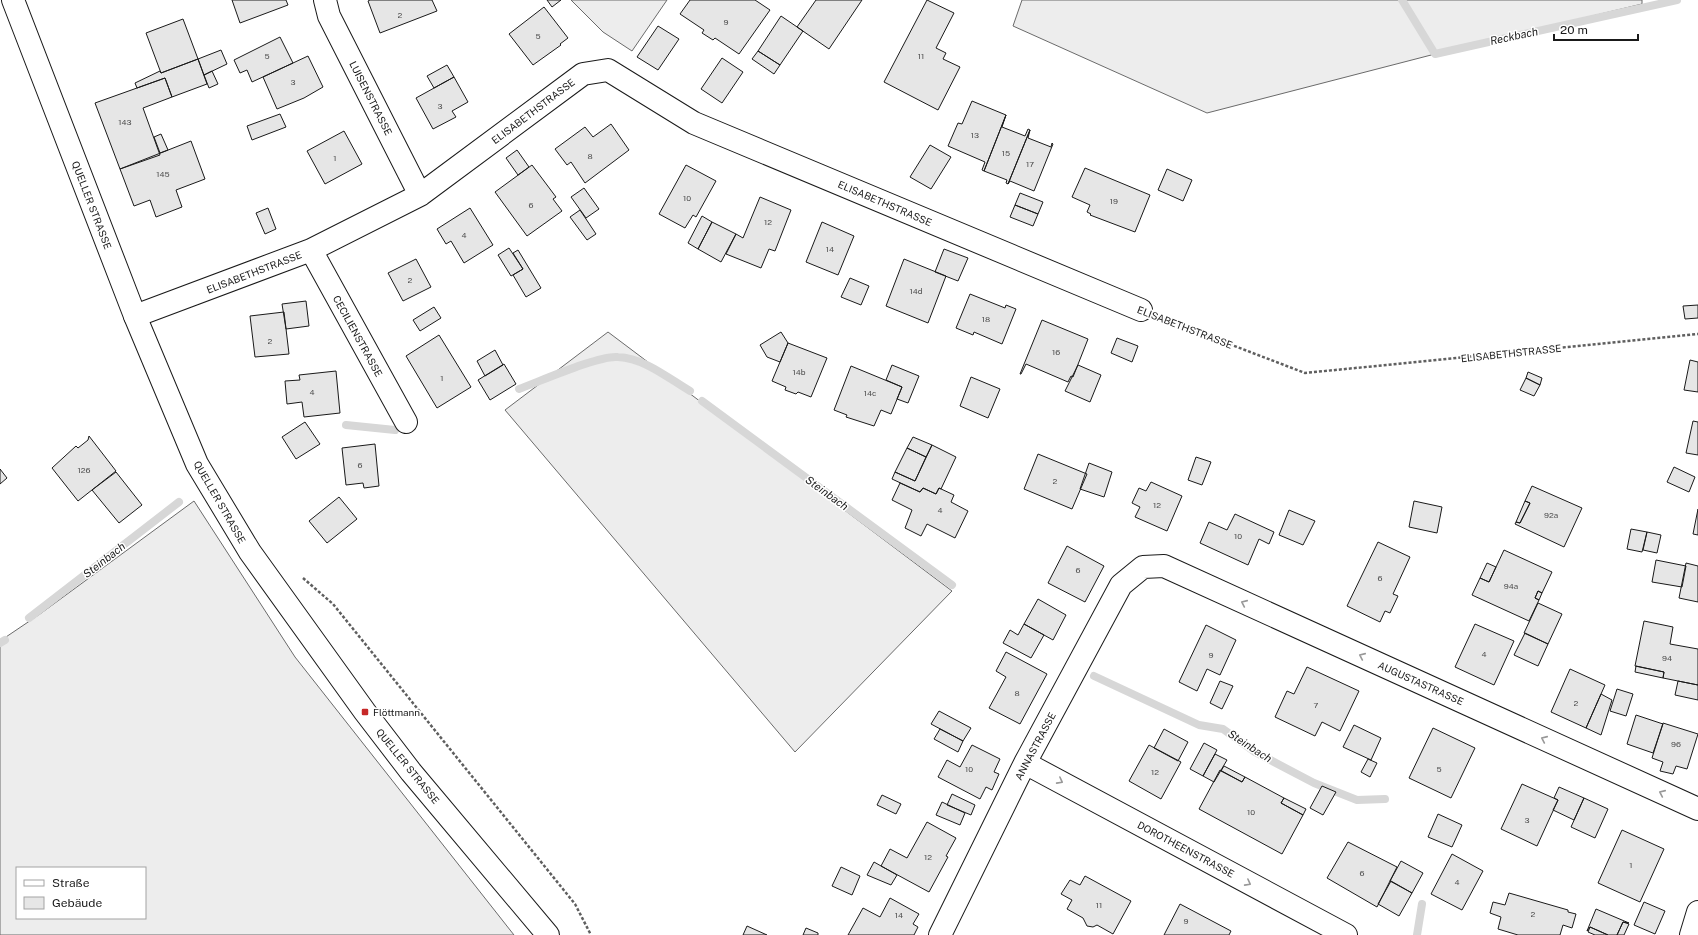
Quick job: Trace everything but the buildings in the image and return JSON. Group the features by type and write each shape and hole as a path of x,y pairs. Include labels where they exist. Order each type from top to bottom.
{"street":[{"name":"QUELLER STRASSE","path":"13,0 135,316 197,464 250,552 365,712 412,772 548,935"},
{"name":"LUISENSTRASSE","path":"325,0 329,16 420,195"},
{"name":"ELISABETHSTRASSE","path":"135,316 312,250 420,195 583,74 608,70 694,123 1141,310"},
{"name":"CECILIENSTRASSE","path":"312,250 406,422"},
{"name":"AUGUSTASTRASSE","path":"1143,567 1164,566 1698,809"},
{"name":"ANNASTRASSE","path":"940,935 1025,763 1121,585 1143,567"},
{"name":"DOROTHEENSTRASSE","path":"1025,763 1346,935"},
{"path":"1691,935 1698,912"}],"path":[{"name":"ELISABETHSTRASSE","path":"1141,310 1305,373 1698,334"},
{"path":"297,574 333,604 575,904 591,935"}],"shaded area":[{"path":"571,0 667,0 632,51 603,32"},
{"path":"1022,0 1642,0 1642,4 1435,54 1207,113 1013,26"},
{"path":"608,332 952,591 795,752 505,410"},
{"path":"194,501 295,657 514,935 0,935 0,641 40,614"}],"waterway":[{"name":"Reckbach","path":"1402,0 1435,54 1677,0"},
{"name":"Steinbach","path":"519,389 584,364 609,357 618,357 628,358 646,365 690,391"},
{"name":"Steinbach","path":"702,401 952,585"},
{"name":"Steinbach","path":"346,425 395,430"},
{"name":"Steinbach","path":"29,618 179,502"},
{"name":"Steinbach","path":"0,643 5,640"},
{"name":"Steinbach","path":"1094,676 1199,725 1223,729 1255,752 1314,783 1357,800 1385,799"},
{"name":"Steinbach","path":"1417,935 1422,904"}],"place":[{"name":"Flöttmann","path":"365,712"}]}
